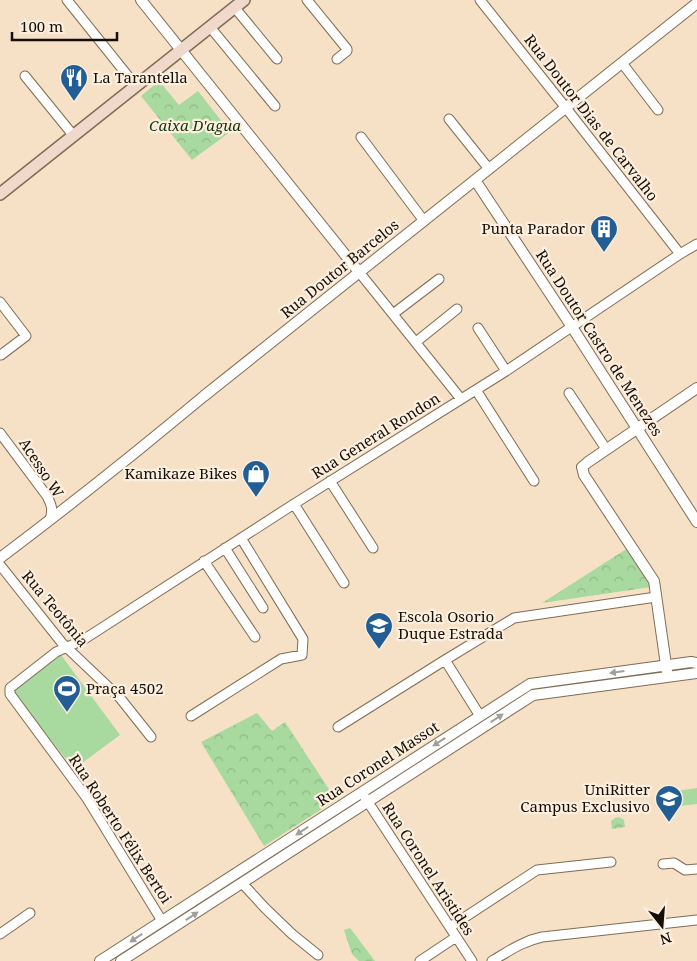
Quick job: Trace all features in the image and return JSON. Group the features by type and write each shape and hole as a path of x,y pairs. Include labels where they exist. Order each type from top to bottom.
{"main road":[{"path":"0,194 244,0"}],"street":[{"path":"67,0 136,86"},
{"path":"142,0 461,399"},
{"path":"308,0 347,49 337,59"},
{"name":"Rua Doutor Dias de Carvalho","path":"480,0 680,254"},
{"name":"Rua Doutor Barcelos","path":"0,558 697,3"},
{"path":"234,8 277,59"},
{"path":"210,27 275,106"},
{"path":"622,63 658,110"},
{"path":"25,76 73,135"},
{"path":"449,119 489,169"},
{"path":"361,137 424,221"},
{"name":"Rua Doutor Castro de Menezes","path":"475,180 697,522"},
{"name":"Rua General Rondon","path":"67,648 506,371 697,244"},
{"path":"393,314 439,280"},
{"path":"0,302 26,336 1,355"},
{"path":"416,342 456,309"},
{"path":"478,328 506,371"},
{"path":"668,676 654,580 584,475 582,468 606,449 697,388"},
{"path":"476,390 534,481"},
{"path":"569,393 606,449"},
{"name":"Acesso W","path":"0,433 52,506 50,520"},
{"path":"330,481 373,548"},
{"path":"294,504 344,582"},
{"path":"192,716 281,659 302,655 303,639 241,538"},
{"path":"225,548 263,608"},
{"path":"204,561 255,637"},
{"name":"Rua Teotônia","path":"0,565 62,643 120,698 151,737"},
{"path":"338,727 514,618 656,597"},
{"name":"Rua Roberto Félix Bertoi","path":"67,648 56,652 11,686 9,692 86,797 162,921"},
{"path":"445,660 480,716"},
{"name":"Rua Coronel Massot","path":"100,961 112,958 162,921 530,684 695,661"},
{"name":"Rua Coronel Massot","path":"121,961 533,695 697,673"},
{"name":"Rua Coronel Aristides","path":"362,792 472,961"},
{"path":"450,927 537,870 610,862"},
{"path":"663,864 674,863 688,870 697,869"},
{"path":"242,883 292,934 318,955"},
{"path":"0,934 30,913"},
{"path":"492,961 521,944 537,938 697,920"},
{"path":"420,961 456,937"}],"green space":[{"name":"Caixa D'agua","path":"159,81 179,105 198,91 230,132 192,160 141,96"},
{"path":"628,548 647,575 651,587 542,603"},
{"name":"Praça 4502","path":"61,655 120,735 74,769 12,692"},
{"path":"257,713 272,731 285,722 336,800 264,846 201,742"},
{"path":"697,788 697,804 679,806 677,791"},
{"path":"619,817 624,820 625,827 612,829 611,821"},
{"path":"350,928 375,961 359,961 352,954 344,930"}],"place":[{"name":"La Tarantella","path":"74,102"},
{"name":"Punta Parador","path":"604,253"},
{"name":"Kamikaze Bikes","path":"256,498"},
{"name":"Escola Osorio Duque Estrada","path":"379,650"},
{"name":"Praça 4502","path":"67,713"},
{"name":"UniRitter Campus Exclusivo","path":"669,823"}]}
